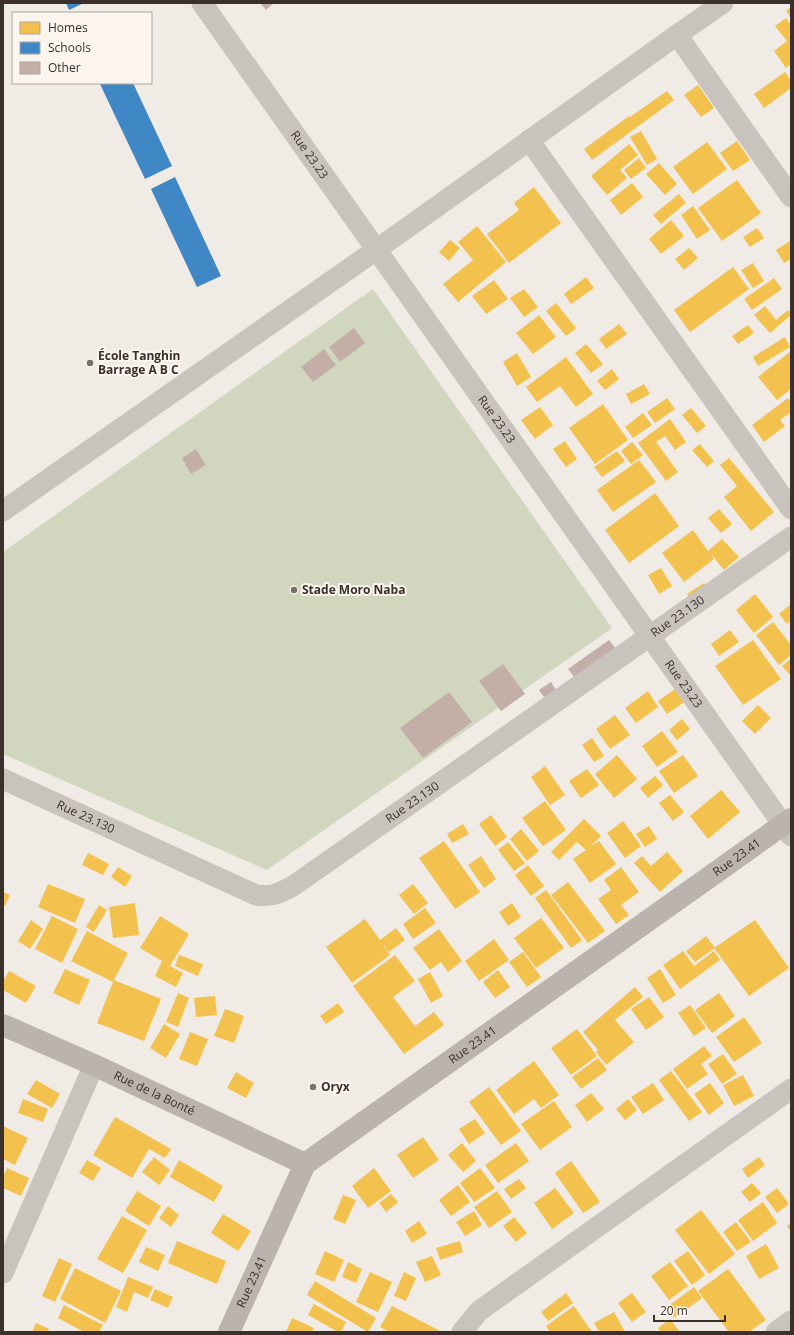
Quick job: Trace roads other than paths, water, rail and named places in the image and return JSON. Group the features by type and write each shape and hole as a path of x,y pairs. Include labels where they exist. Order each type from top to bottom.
{"street":[{"name":"Rue 23.23","path":"202,3 650,635 788,826"},
{"path":"3,512 376,250 723,3"},
{"path":"677,35 791,198"},
{"path":"529,140 791,509"},
{"name":"Rue 23.130","path":"3,779 256,894 267,896 278,894 292,886 791,537"},
{"name":"Rue 23.41","path":"229,1332 305,1164 788,826"},
{"name":"Rue de la Bonté","path":"3,1025 94,1065 305,1164"},
{"path":"3,1273 94,1065"},
{"path":"462,1332 479,1311 791,1089"},
{"path":"776,1332 791,1321"}],"place":[{"name":"École Tanghin Barrage A B C","path":"90,363"},
{"name":"Stade Moro Naba","path":"294,590"},
{"name":"Oryx","path":"313,1087"}]}
